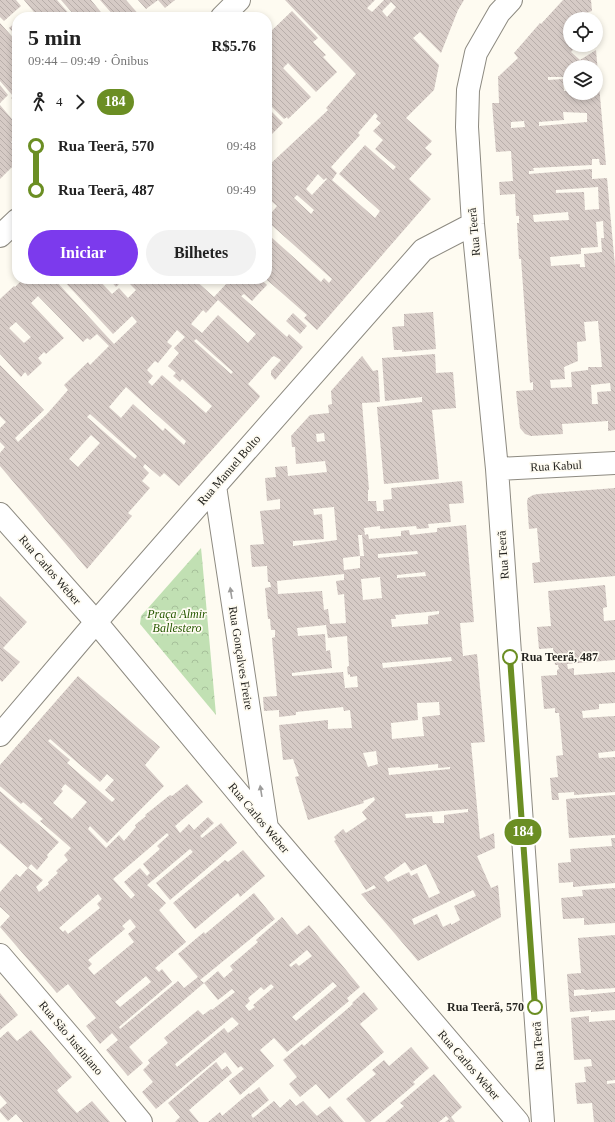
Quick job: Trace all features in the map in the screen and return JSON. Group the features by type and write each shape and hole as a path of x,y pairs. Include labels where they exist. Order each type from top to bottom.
{"street":[{"path":"227,12 239,0"},
{"name":"Rua Teerã","path":"511,0 499,13 476,53 468,90 467,127 473,224 497,469 543,1122"},
{"name":"Rua Manuel Bolto","path":"0,735 96,622 423,250 473,224"},
{"path":"0,236 12,225"},
{"name":"Rua Kabul","path":"497,469 615,463"},
{"name":"Rua Gonçalves Freire","path":"215,486 268,829"},
{"name":"Rua Carlos Weber","path":"0,514 96,622 268,829 518,1122"},
{"name":"Rua São Justiniano","path":"0,955 141,1122"}],"green space":[{"name":"Praça Almir Ballestero","path":"201,548 216,715 140,624 141,616"}],"building":[{"path":"0,0 16,0 21,6 14,12 12,12 12,14 4,21 0,17"},
{"path":"24,0 57,0 68,12 34,12"},
{"path":"61,0 91,0 101,12 72,12"},
{"path":"100,0 126,0 137,12 111,12"},
{"path":"138,0 158,0 146,9"},
{"path":"158,0 175,0 165,8"},
{"path":"285,0 375,0 367,8 372,12 384,0 464,0 458,10 441,53 420,32 413,38 439,65 434,90 406,118 432,141 425,148 432,154 409,179 431,199 317,330 304,318 307,315 272,284 272,238 321,282 324,278 329,283 332,279 272,225 272,212 277,206 272,202 272,162 328,110 326,108 356,74","holes":["391,2 396,7 387,17 382,11","375,113 378,116 376,119 381,123 373,131 383,140 375,149 396,167 393,170 365,145 339,174 380,211 375,218 332,180 337,173 331,167 360,135 358,133","318,174 324,180 326,178 327,179 312,195 306,189","297,195 314,210 311,214 294,198"]},
{"path":"563,0 591,0 592,11 563,12 563,52 571,52 580,60 563,60 563,77 548,77 548,80 563,79 563,100 600,100 606,165 600,165 599,159 592,159 592,165 533,168 534,171 529,171 529,174 592,169 592,179 607,178 615,266 615,430 608,431 608,421 562,424 563,434 531,436 525,434 520,428 516,391 533,390 533,382 530,383 521,259 519,259 517,223 519,223 519,216 516,216 515,194 500,195 499,182 513,181 511,151 496,152 492,103 499,103 498,76 518,58 514,53 540,23 541,24","holes":["563,112 587,113 587,122 539,126 539,122 564,120","524,121 525,127 511,128 511,122","598,187 599,209 585,210 584,192 556,193 556,190","568,212 569,220 534,222 533,215","603,221 604,238 601,238 602,252 584,254 585,267 580,267 580,264 551,266 550,257 581,254 581,248 598,247 596,222","598,321 602,367 588,367 588,370 571,372 572,387 551,388 550,380 565,379 564,367 578,361 577,342 586,341 584,322","610,383 611,391 597,392 598,404 592,404 591,385"]},
{"path":"292,11 318,38 313,42 326,55 323,57 337,72 316,92 288,63 283,68 311,97 288,119 287,117 284,119 272,107 272,30"},
{"path":"0,23 12,36 12,95 0,81"},
{"path":"593,52 596,52 597,60 580,60"},
{"path":"0,85 8,95 0,103"},
{"path":"0,105 12,119 12,167 0,179"},
{"path":"272,112 283,123 272,134"},
{"path":"18,284 59,284 114,344 137,322 132,316 113,334 67,284 103,284 112,294 119,288 128,298 136,290 130,284 199,284 214,297 226,284 266,284 267,285 252,301 244,294 241,296 287,337 289,334 303,347 275,380 271,375 271,371 281,360 274,356 272,357 248,384 260,396 259,398 179,486 164,473 160,477 145,464 143,467 149,473 142,481 150,488 128,513 132,516 87,569 0,466 0,453 5,447 0,442 0,428 6,422 0,416 0,365 44,410 15,438 18,442 47,414 68,390 64,385 88,362 90,365 109,346 97,334 90,340 87,338 83,342 38,296 31,303 64,338 46,354 44,352 38,358 42,363 28,376 25,372 21,377 0,354 0,299 14,286 15,287","holes":["218,300 256,334 248,343 218,315 202,333 191,324 203,310 206,313","16,322 31,337 24,343 9,328","177,330 185,337 174,348 179,353 168,366 176,373 173,376 180,382 182,379 212,406 206,413 162,375 152,386 148,382 153,376 147,370 155,361 158,363 172,346 167,342","196,339 233,372 231,374 194,341","126,387 186,441 184,445 165,428 163,431 133,404 121,418 109,407","90,414 137,456 135,459 87,417","91,435 100,443 78,467 69,459"]},
{"path":"433,312 436,349 402,352 402,350 394,350 392,327 404,326 404,314"},
{"path":"293,313 307,326 300,334 286,321"},
{"path":"435,354 436,373 453,372 456,408 432,410 439,479 384,484 377,407 422,402 422,397 385,401 382,358"},
{"path":"362,356 373,371 378,370 380,402 362,403 369,490 368,501 376,501 377,511 384,511 383,500 392,499 391,488 462,481 464,503 449,504 451,522 428,524 429,528 417,529 416,526 380,529 380,526 364,528 365,535 368,534 369,539 401,536 401,531 409,530 410,535 437,532 437,528 466,525 474,622 460,623 463,656 477,654 485,742 471,743 480,839 494,833 495,848 477,856 491,888 498,885 501,917 418,961 361,894 376,888 374,885 366,890 334,841 336,840 334,837 343,829 346,833 367,819 362,812 375,800 374,797 363,801 364,803 308,820 295,777 299,776 293,759 283,760 279,725 328,720 328,729 352,728 350,710 344,711 343,707 296,712 296,715 279,717 279,710 264,711 263,697 277,696 272,638 275,637 275,630 271,630 270,619 268,619 265,588 271,587 270,582 268,582 267,566 252,567 250,545 264,544 260,511 280,509 280,499 267,501 265,478 276,477 275,467 287,466 288,476 327,472 325,461 296,464 295,447 292,447 291,436 310,415 329,413 328,405 332,404 331,391","holes":["324,433 325,441 317,442 316,434","334,507 337,540 293,546 293,541 324,539 322,514 314,515 313,509","358,535 362,535 364,556 360,556","417,551 418,554 378,558 378,554","360,556 360,568 344,570 343,558","425,572 426,576 397,578 397,575","344,574 344,580 336,581 338,595 344,594 346,623 330,624 328,609 324,610 322,591 278,594 277,581","380,577 382,598 363,600 361,579","439,611 439,614 428,616 428,624 392,627 391,619 396,619 395,615","326,625 328,638 347,636 349,666 347,667 348,675 350,674 350,677 357,676 358,687 345,688 343,672 292,676 292,673 332,668 330,650 326,651 325,634 298,636 297,628","451,657 452,661 383,668 382,663","439,702 440,715 422,717 424,736 392,739 391,723 418,720 417,703","376,751 378,764 368,767 363,753","438,764 438,768 450,767 450,769 389,775 388,768","468,809 468,812 444,815 444,823 433,823 432,816 406,818 405,814","405,862 411,871 426,864 440,893 429,898 417,873 411,876 409,872 388,882 384,877","473,890 476,896 454,906 460,920 443,927 437,914 414,925 412,919"]},
{"path":"615,488 615,576 534,583 532,563 540,562 537,528 529,529 528,498 538,494"},
{"path":"605,585 607,607 603,608 604,621 615,620 615,660 567,664 568,669 574,668 574,675 615,672 615,703 599,704 599,709 582,711 583,718 615,716 615,751 598,753 599,758 615,757 615,792 574,795 574,792 558,793 559,800 552,800 550,778 558,777 556,756 563,755 559,713 555,713 555,708 544,709 541,676 557,675 557,670 559,669 558,665 555,665 553,648 539,649 537,627 551,626 548,591"},
{"path":"0,596 27,622 3,648 20,662 2,682 0,680"},
{"path":"78,676 160,747 145,765 164,786 107,843 90,826 88,829 106,848 119,835 124,841 136,827 135,825 146,816 145,815 170,795 172,796 187,784 203,802 175,826 180,833 189,824 194,830 208,817 214,823 200,836 202,838 221,823 237,843 170,900 156,883 193,852 190,849 147,885 166,903 159,910 186,942 155,968 159,972 162,969 172,982 119,1027 120,1029 178,981 184,988 198,977 178,954 204,932 205,934 254,893 275,919 200,980 204,983 129,1047 143,1063 128,1076 106,1050 118,1040 112,1033 100,1044 86,1026 96,1018 68,984 57,993 0,927 10,916 0,907 0,892 16,874 20,877 28,868 43,880 36,887 39,892 49,884 48,882 58,873 56,871 68,860 64,855 71,848 40,821 43,819 23,802 21,804 0,786 0,765","holes":["50,739 100,782 107,774 114,780 105,790 115,799 112,802 67,763 70,760 48,741","65,784 87,802 72,819 53,803 63,791 61,789","167,833 169,835 157,846 160,849 143,864 150,873 147,876 140,868 124,882 135,895 131,899 113,879","98,894 102,899 97,904 100,908 68,934 65,930 63,932 59,928","130,919 136,927 128,934 134,942 94,975 88,968 92,964 88,960 125,929 122,926","146,976 151,982 120,1007 115,1002"]},
{"path":"0,791 59,842 47,855 48,857 37,870 31,864 28,868 0,843"},
{"path":"615,795 615,835 569,838 566,799"},
{"path":"611,838 615,838 615,883 573,887 573,882 559,883 558,863 571,862 570,849 612,846"},
{"path":"243,850 265,876 240,897 238,893 195,929 173,903 225,860 228,862"},
{"path":"615,888 615,923 584,925 584,918 563,919 561,898 583,896 582,890"},
{"path":"282,917 297,935 309,925 360,987 347,998 349,1001 287,1052 274,1038 260,1050 274,1066 240,1095 229,1081 244,1069 241,1066 238,1068 225,1052 156,1109 142,1092 153,1082 143,1070 150,1063 148,1060 168,1043 164,1038 198,1010 203,1015 235,992 232,989 218,1000 204,983 218,971 224,978 233,970 230,966 258,942 256,940","holes":["307,950 312,956 299,966 296,963 291,967 289,965","333,982 337,986 296,1021 292,1017","271,984 274,987 253,1005 255,1007 249,1011 245,1006 250,1001 248,998 261,987 264,990","232,1017 239,1024 228,1033 224,1028 177,1067 175,1064"]},
{"path":"615,935 615,988 574,990 574,996 615,992 615,1010 570,1012 567,974 581,973 578,938"},
{"path":"364,992 378,1009 360,1024 384,1052 329,1099 316,1084 300,1097 289,1084 297,1077 283,1060 302,1044 304,1046 353,1004 352,1003"},
{"path":"0,993 18,1015 0,1030"},
{"path":"589,1016 589,1022 615,1020 615,1080 607,1081 607,1084 615,1083 615,1122 594,1122 592,1103 577,1104 575,1083 586,1082 584,1067 592,1066 591,1059 574,1060 571,1018"},
{"path":"31,1030 72,1077 57,1090 59,1093 77,1113 92,1101 110,1122 23,1122 16,1114 8,1121 0,1112 0,1109 7,1103 0,1095 0,1038 8,1031 17,1041"},
{"path":"411,1047 429,1068 413,1082 415,1084 370,1122 366,1122 346,1099 376,1074 372,1070 384,1060 389,1066"},
{"path":"216,1062 222,1070 227,1066 232,1073 189,1110 199,1122 175,1122 180,1117 168,1103"},
{"path":"434,1074 462,1107 451,1117 455,1122 445,1122 449,1119 446,1116 439,1122 385,1122 404,1106 400,1103"},
{"path":"259,1087 269,1100 251,1115 253,1118 274,1101 280,1108 290,1099 296,1106 303,1101 317,1116 330,1106 344,1122 208,1122 220,1112 222,1116 249,1093 250,1094"}],"bus line":[{"name":"184","path":"510,657 535,1007"}],"place":[{"name":"Rua Teerã, 487","path":"510,657"},
{"name":"Rua Teerã, 570","path":"535,1007"}]}
